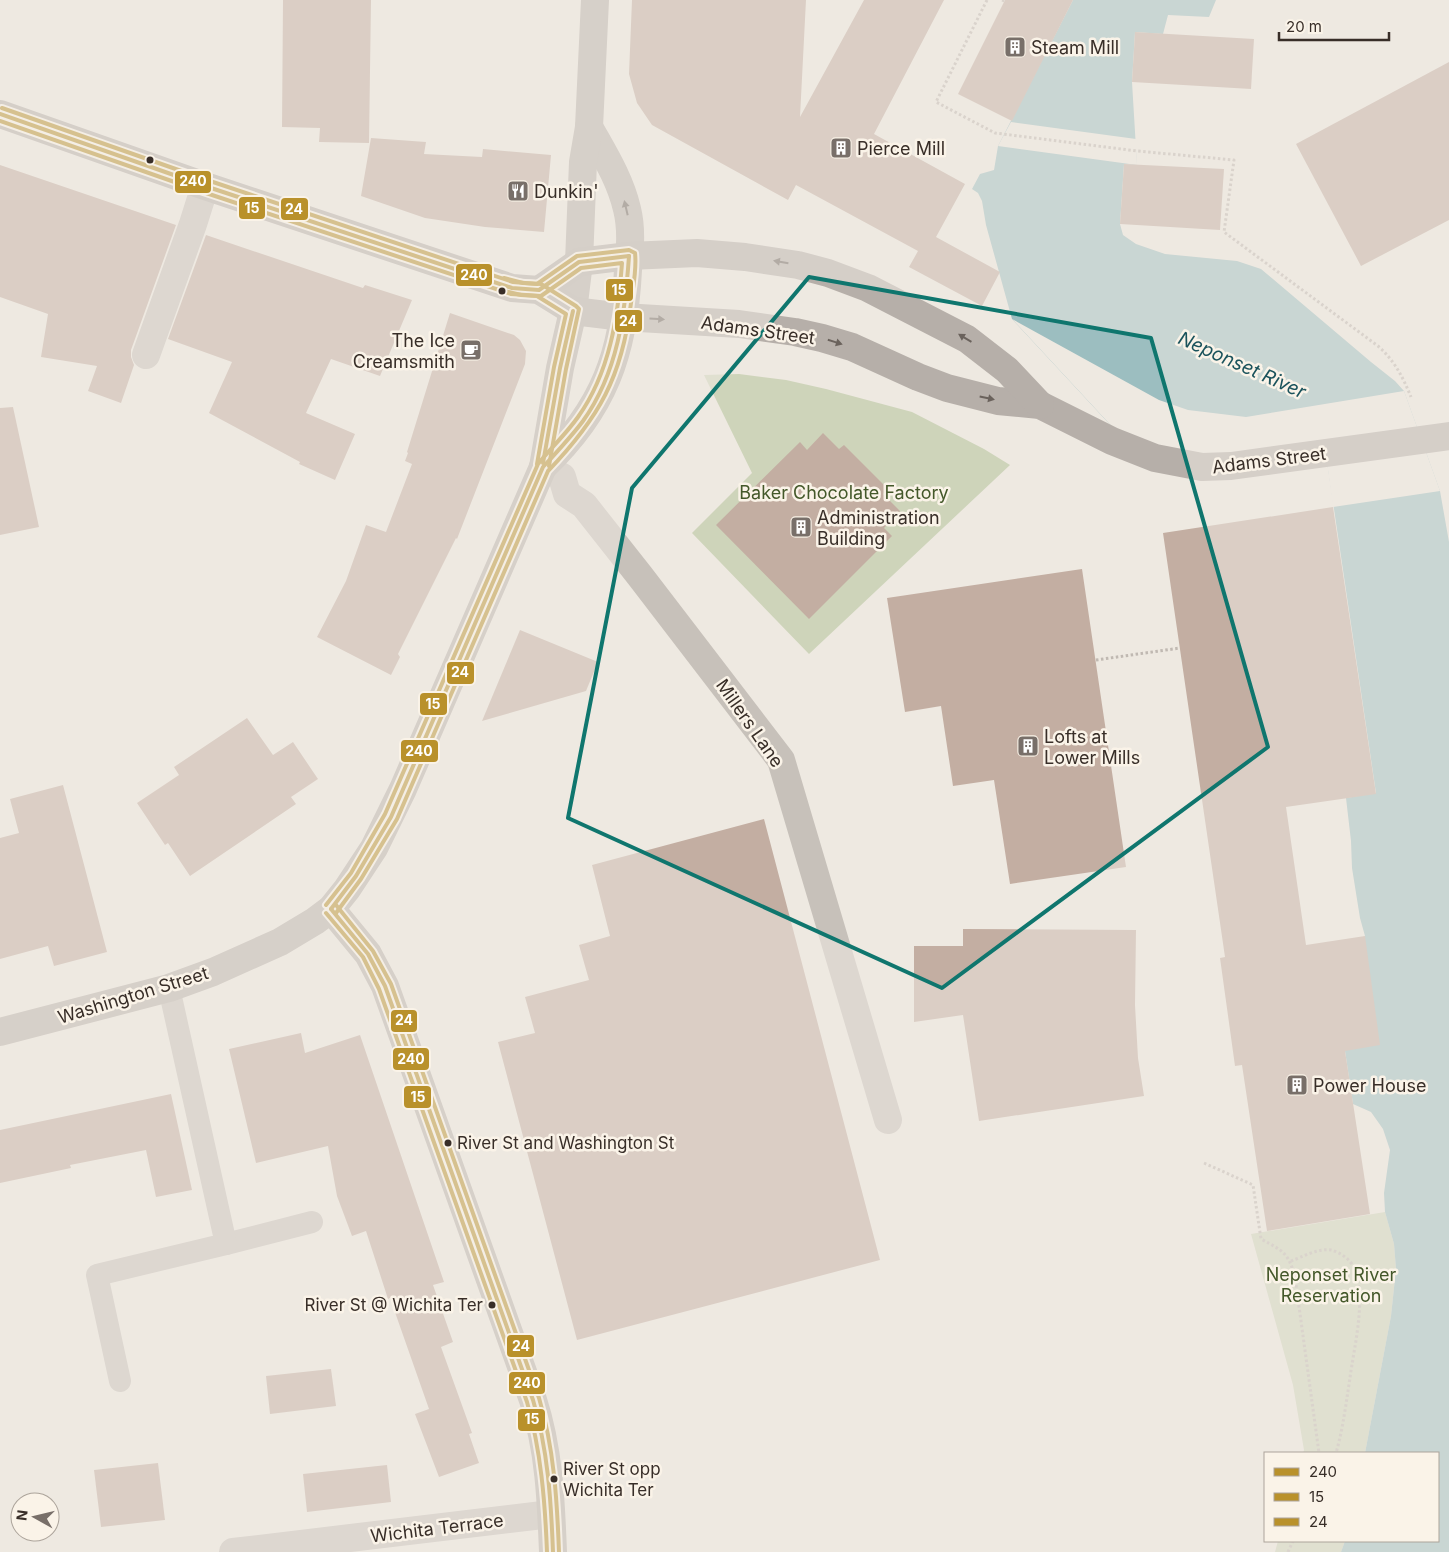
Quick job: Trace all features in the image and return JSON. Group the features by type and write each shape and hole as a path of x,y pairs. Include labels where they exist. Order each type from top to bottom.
{"main road":[{"path":"0,114 205,186 512,288 539,290 573,311 578,262 583,162 589,127 595,0"},
{"path":"589,127 621,186 628,211 629,256"},
{"name":"Adams Street","path":"578,262 629,256 690,253 798,265 848,279 967,339 1007,370 1040,405"},
{"name":"Washington Street","path":"543,467 562,449 588,415 600,395 614,360 623,317 628,287 629,256"},
{"path":"539,290 578,262"},
{"name":"Adams Street","path":"573,311 623,317 739,324 795,332 852,347 947,388 998,401 1040,405 1134,450 1178,464 1216,468 1248,465 1449,436"},
{"name":"Washington Street","path":"0,1032 169,988 213,972 280,942 315,921 331,908 347,889 374,848 391,817 543,467 560,368 573,311"},
{"path":"331,908 368,954 392,1004 538,1416 547,1457 553,1552"}],"street":[{"path":"146,355 205,186"},
{"name":"Millers Lane","path":"543,467 562,477 567,494 584,505 781,760 888,1120"},
{"name":"Wichita Terrace","path":"233,1552 551,1514"}],"lane":[{"path":"169,988 226,1244"},
{"path":"120,1381 97,1276 312,1222"}],"path":[{"path":"987,0 936,102 995,133 1004,135 1137,151 1234,160 1224,232 1378,346 1392,359 1402,375 1411,397"},
{"path":"1096,660 1180,648"},
{"path":"1204,1163 1253,1185 1261,1239 1281,1250 1290,1261 1295,1277 1319,1452"},
{"path":"1290,1261 1318,1251 1330,1250 1343,1256 1354,1267 1359,1285 1360,1304 1356,1336 1341,1436 1336,1452"}],"highlighted area":[{"path":"809,277 1151,338 1268,747 942,988 568,818 632,488"}],"green space":[{"name":"Baker Chocolate Factory","path":"739,374 786,380 912,412 984,449 1010,465 809,654 692,533 752,473 704,375"},
{"name":"Neponset River Reservation","path":"1385,1212 1394,1244 1396,1269 1391,1316 1365,1452 1303,1452 1293,1385 1251,1234"},
{"path":"1278,1542 1345,1542 1341,1552 1275,1552"}],"water":[{"name":"Neponset River","path":"1073,0 1216,0 1209,17 1168,15 1163,34 1135,32 1132,82 1137,165 1124,164 1120,224 1123,235 1136,244 1165,254 1237,261 1261,269 1395,381 1404,391 1440,491 1449,542 1449,1552 1341,1552 1345,1542 1439,1542 1439,1452 1365,1452 1391,1316 1396,1269 1394,1244 1385,1212 1384,1193 1390,1150 1383,1129 1371,1112 1353,1104 1345,1051 1365,936 1360,918 1352,868 1346,798 1376,793 1326,455 1142,459 1012,319 986,225 982,201 978,193 972,189 980,174 994,170 998,146"}],"pier":[{"path":"1011,122 1136,139 1137,165 998,146"},
{"path":"1012,319 1159,400 1188,410 1246,417 1404,391 1440,491 1333,507 1326,455 1142,459"}],"building":[{"path":"283,0 371,0 369,143 319,142 320,128 282,127"},
{"name":"Pierce Mill","path":"632,0 806,0 800,117 864,0 944,0 874,134 965,184 936,237 1000,272 982,306 909,267 918,251 796,185 788,200 652,125 637,103 629,74"},
{"name":"Steam Mill","path":"1005,0 1073,0 1012,121 958,94"},
{"path":"1135,32 1254,39 1251,89 1132,82"},
{"path":"1449,62 1449,220 1361,266 1296,144"},
{"path":"371,138 426,142 424,154 482,157 483,149 551,155 544,232 485,227 425,218 361,196"},
{"path":"1124,164 1224,169 1220,230 1120,224"},
{"path":"0,165 176,225 131,350 134,365 121,403 88,391 97,366 41,357 48,314 0,297"},
{"path":"206,235 363,288 365,285 412,300 380,376 331,359 306,413 355,434 335,480 299,464 300,462 209,413 232,362 168,339"},
{"path":"450,313 514,335 520,340 526,351 525,364 457,539 398,654 400,657 391,675 317,637 346,581 366,525 386,532 412,464 405,461 407,452"},
{"path":"13,407 39,527 0,535 0,408"},
{"name":"Administration Building","path":"823,433 839,449 844,445 888,489 883,494 900,511 884,528 892,536 809,619 716,525 800,442 807,450"},
{"path":"1333,507 1376,794 1286,807 1306,945 1365,936 1380,1045 1345,1051 1370,1214 1267,1231 1242,1065 1235,1066 1220,958 1225,957 1163,533"},
{"name":"Lofts at Lower Mills","path":"1082,569 1126,867 1010,884 994,780 953,786 941,706 905,712 887,598"},
{"path":"520,630 598,662 586,691 482,721"},
{"path":"247,718 273,755 293,742 318,779 291,797 296,804 190,876 168,843 165,845 137,803 179,775 174,767"},
{"path":"63,785 107,952 54,966 48,946 0,959 0,838 19,833 10,799"},
{"path":"764,819 880,1260 577,1340 498,1042 535,1033 525,997 589,980 579,945 610,936 592,865"},
{"path":"963,929 1136,930 1135,1005 1138,1058 1144,1096 979,1121 963,1015 914,1022 914,946 963,946"},
{"path":"301,1033 305,1053 360,1035 444,1282 433,1285 453,1342 441,1347 472,1433 469,1434 479,1463 439,1477 415,1414 429,1409 390,1298 388,1299 366,1231 352,1236 337,1196 328,1146 256,1163 229,1049"},
{"path":"171,1094 192,1190 156,1197 146,1150 70,1165 71,1168 0,1183 0,1130"},
{"path":"331,1369 336,1406 270,1414 266,1376"},
{"path":"158,1463 165,1520 101,1527 94,1470"},
{"path":"387,1465 391,1502 307,1512 303,1474"}],"transit line":[{"name":"24","path":"2,108 207,180 513,282 537,284 577,256 629,250 635,253 636,265 627,329 614,375 605,395 581,433 548,471 397,819 361,879 336,913"},
{"name":"240","path":"0,114 205,186 512,288 539,290 579,262 629,256"},
{"name":"15","path":"0,121 203,192 511,294 541,296 581,268 622,263 615,324 598,382 578,417 538,464 385,814 351,873 326,905"},
{"name":"240","path":"331,909 356,876 391,817 543,467 583,421 604,383 618,342 629,256"},
{"name":"24","path":"504,278 523,283 541,284 579,309 566,369 549,466"},
{"name":"15","path":"500,290 521,295 537,296 566,314 554,367 537,464"},
{"name":"240","path":"543,463 560,368 573,311"},
{"name":"24","path":"336,905 373,951 391,984 539,1398 548,1436 556,1493 559,1552"},
{"name":"240","path":"331,909 368,954 385,986 533,1400 545,1456 550,1494 553,1552"},
{"name":"15","path":"326,913 363,957 379,989 527,1402 542,1476 547,1552"}],"place":[{"name":"Steam Mill","path":"1015,47"},
{"name":"Pierce Mill","path":"841,148"},
{"name":"Dunkin'","path":"518,191"},
{"name":"The Ice Creamsmith","path":"471,350"},
{"name":"Administration Building","path":"801,527"},
{"name":"Lofts at Lower Mills","path":"1028,746"},
{"name":"Power House","path":"1297,1085"},
{"name":"River St and Washington St","path":"448,1143"},
{"name":"River St @ Wichita Ter","path":"492,1305"},
{"name":"River St opp Wichita Ter","path":"554,1479"}]}
